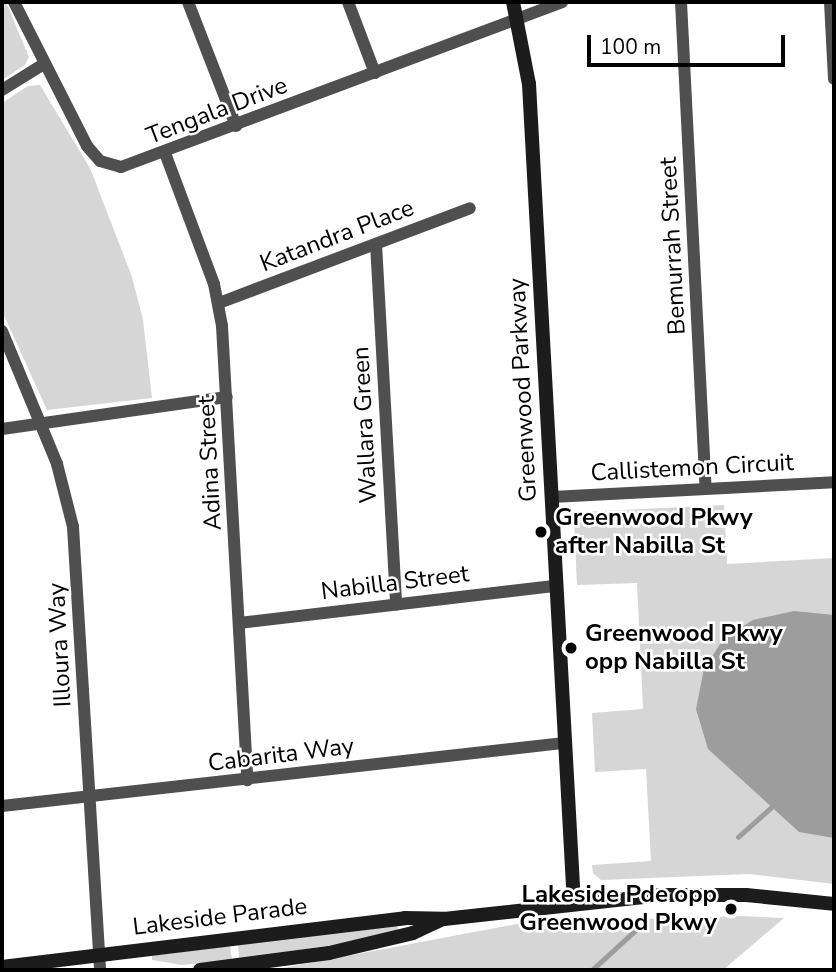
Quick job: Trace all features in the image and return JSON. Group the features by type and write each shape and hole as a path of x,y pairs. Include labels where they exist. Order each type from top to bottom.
{"street":[{"name":"Tengala Drive","path":"14,2 87,146 100,161 131,166 518,18"},
{"path":"188,2 236,126"},
{"path":"348,2 375,73"},
{"name":"Greenwood Parkway","path":"513,2 529,84 575,904"},
{"path":"518,18 562,2"},
{"name":"Bemurrah Street","path":"681,2 706,488"},
{"path":"830,2 834,79"},
{"path":"2,90 44,64"},
{"name":"Adina Street","path":"165,153 219,303 227,397 247,780"},
{"name":"Katandra Place","path":"219,303 470,208"},
{"name":"Wallara Green","path":"376,244 396,604"},
{"name":"Illoura Way","path":"2,331 61,475 73,527 100,970"},
{"path":"2,429 227,397"},
{"name":"Callistemon Circuit","path":"552,497 834,482"},
{"name":"Nabilla Street","path":"239,623 556,586"},
{"name":"Cabarita Way","path":"2,806 89,799 564,743"},
{"name":"Lakeside Parade","path":"2,969 405,918 444,919 575,904 716,893 834,904"},
{"name":"Lakeside Parade","path":"200,970 329,953 413,933 444,919"}],"shaded area":[{"path":"2,2 6,2 29,57 25,65 2,80"},
{"path":"40,85 90,168 132,277 143,320 152,398 47,410 2,311 2,103 28,86"},
{"path":"724,505 727,564 834,558 834,884 749,874 601,880 593,873 592,865 651,861 646,769 595,772 592,713 643,709 637,583 577,585 574,520 581,512"},
{"path":"794,611 834,615 834,838 799,832 708,749 696,709 704,669 724,638 753,620"},
{"path":"739,916 784,918 723,970 272,970 517,924 537,930 614,920"},
{"path":"397,925 398,930 346,943 239,959 238,944"},
{"path":"230,945 232,960 182,965 152,960 152,954"}],"waterway":[{"path":"738,837 776,803"},
{"path":"592,970 639,927"}],"place":[{"name":"Greenwood Pkwy after Nabilla St","path":"541,532"},
{"name":"Greenwood Pkwy opp Nabilla St","path":"571,648"},
{"name":"Lakeside Pde opp Greenwood Pkwy","path":"731,909"}]}
